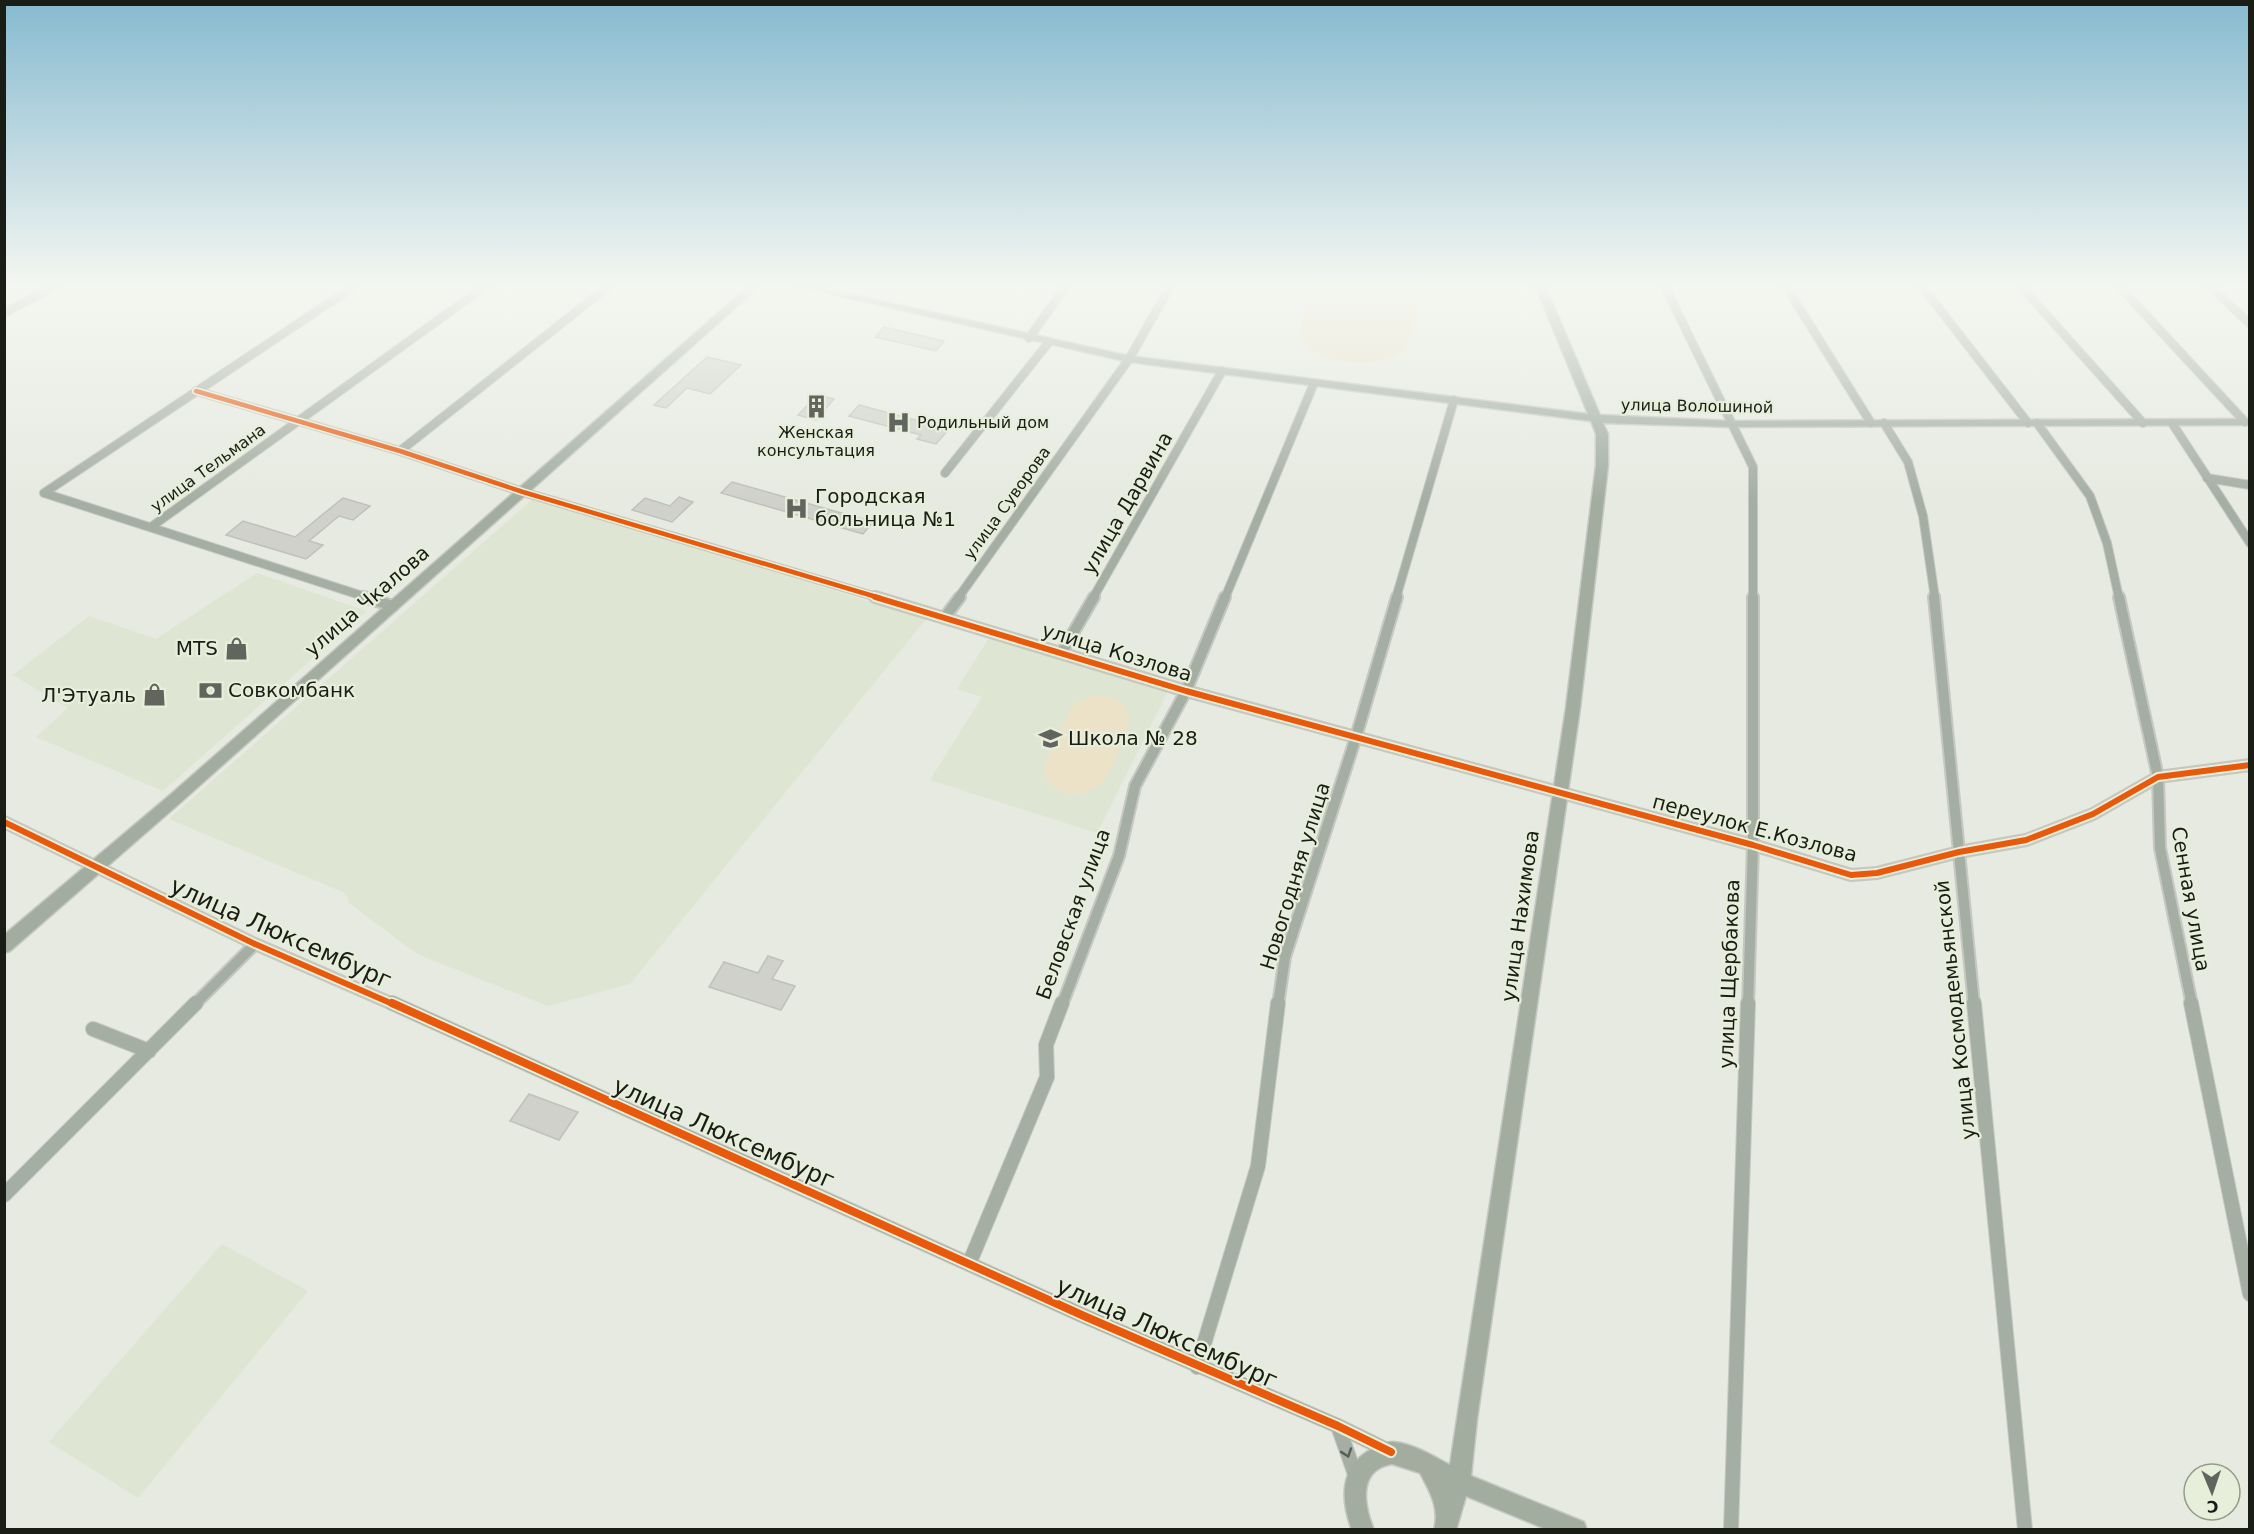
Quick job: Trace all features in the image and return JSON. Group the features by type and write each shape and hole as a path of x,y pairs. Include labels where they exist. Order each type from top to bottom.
{"street":[{"path":"248,357 44,493 393,606"},
{"name":"улица Тельмана","path":"151,527 388,357"},
{"path":"196,391 400,451 519,357"},
{"name":"улица Чкалова","path":"4,946 96,868 676,357"},
{"path":"945,473 1037,357"},
{"name":"улица Волошиной","path":"1118,357 1596,419 1732,424 2247,422"},
{"name":"улица Нахимова","path":"1445,1530 1459,1482 1466,1419 1573,708 1602,465 1602,434 1569,357"},
{"name":"улица Щербакова","path":"1699,357 1754,468 1753,845 1731,1530"},
{"path":"1830,357 1871,423"},
{"name":"Сенная улица","path":"1979,357 2078,477 2100,519 2107,543 2158,777 2160,848 2250,1294"},
{"path":"2084,357 2143,423"},
{"path":"2185,357 2247,422"},
{"name":"улица Суворова","path":"945,617 1129,359"},
{"name":"улица Дарвина","path":"1062,652 1222,371"},
{"name":"Беловская улица","path":"969,1264 1047,1077 1046,1045 1119,856 1135,786 1186,690 1314,383"},
{"name":"Новогодняя улица","path":"1197,1367 1258,1166 1285,957 1356,737 1454,400"},
{"name":"улица Космодемьянской","path":"1884,423 1908,462 1923,516 1937,615 2025,1530"},
{"path":"2172,423 2250,543"},
{"name":"улица Козлова","path":"400,451 524,492 1186,690 1560,792"},
{"path":"2207,478 2250,485"},
{"name":"переулок Е.Козлова","path":"1560,792 1753,845 1851,875 1877,873 1959,852 2026,840 2093,814 2158,777 2250,765"},
{"name":"улица Люксембург","path":"4,822 255,944 446,1027 1197,1367 1338,1426 1391,1452"},
{"name":"улица Люксембург","path":"4,1195 255,944"},
{"path":"93,1029 149,1051"},
{"path":"1338,1426 1356,1479"},
{"path":"1356,1524 1353,1496 1356,1479 1370,1460 1391,1452 1411,1455 1429,1468 1459,1482 1576,1530"},
{"path":"1429,1468 1439,1481 1445,1497 1447,1514 1445,1530"}],"shaded area":[{"path":"1324,357 1393,357 1380,361 1365,362 1334,360"},
{"path":"534,498 926,619 630,984 548,1006 417,954 349,903 345,893 169,819"},
{"path":"257,573 366,611 163,791 36,737 68,708 13,675 89,616 156,639"},
{"name":"Школа № 28","path":"989,638 1169,689 1097,833 930,780 982,697 957,689"},
{"path":"1098,695 1116,700 1125,707 1129,718 1128,725 1114,762 1099,784 1089,791 1077,794 1063,792 1047,779 1045,767 1048,758 1072,708 1083,699"},
{"path":"222,1244 308,1291 138,1498 49,1442"}],"building":[{"path":"707,357 741,365 710,394 687,388 666,408 654,405"},
{"name":"Женская консультация","path":"817,395 834,399 816,420 798,415"},
{"name":"Родильный дом","path":"859,405 949,429 936,444 917,439 921,435 849,416"},
{"name":"Городская больница №1","path":"732,482 873,522 863,534 721,493"},
{"path":"679,497 693,502 672,522 632,510 645,498 670,506"},
{"path":"343,498 370,506 353,520 339,516 309,541 323,545 306,559 226,535 243,521 295,537"},
{"path":"768,956 783,961 772,979 795,986 781,1010 709,987 724,962 758,973"},
{"path":"529,1094 578,1112 559,1140 510,1121"}],"cycle path":[{"path":"196,391 400,451 523,492 1186,691 1753,845 1851,875 1877,873 1959,852 2026,840 2093,814 2158,777 2250,765"},
{"path":"4,822 255,944 435,1022 1084,1316 1338,1426 1391,1452"}],"place":[{"name":"Женская консультация","path":"816,407"},
{"name":"Родильный дом","path":"899,422"},
{"name":"Городская больница №1","path":"797,508"},
{"name":"MTS","path":"236,648"},
{"name":"Совкомбанк","path":"210,690"},
{"name":"Л'Этуаль","path":"154,695"},
{"name":"Школа № 28","path":"1050,738"}]}
